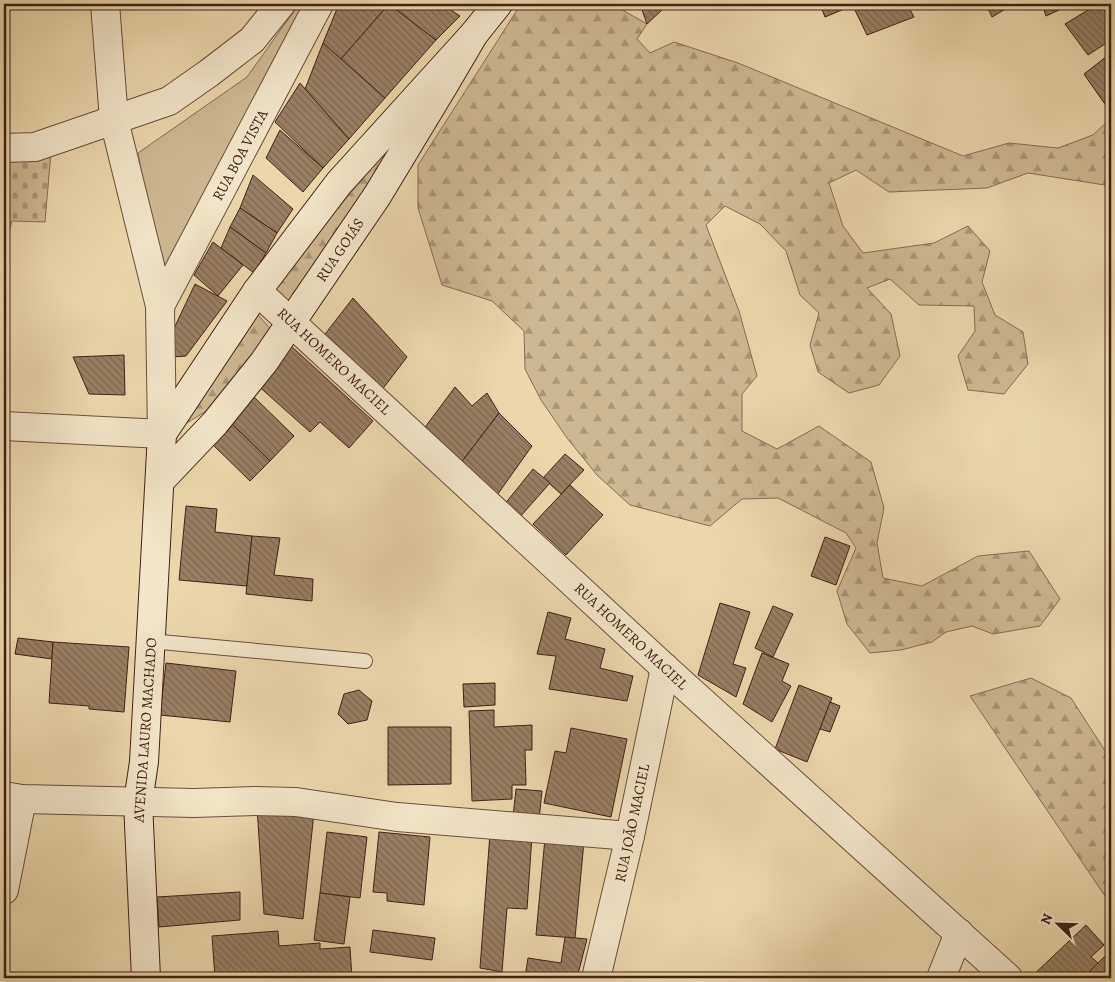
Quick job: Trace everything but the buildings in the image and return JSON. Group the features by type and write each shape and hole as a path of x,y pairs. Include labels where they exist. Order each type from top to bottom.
{"street":[{"name":"AVENIDA LAURO MACHADO","path":"105,4 114,120 160,306 162,434 160,481 144,762 138,802 146,978"},
{"path":"4,148 35,147 169,101 252,40 281,4"},
{"name":"RUA BOA VISTA","path":"160,306 319,4"},
{"name":"RUA GOIÁS","path":"160,481 195,445 236,398 292,322 377,196 474,34 498,4"},
{"path":"4,426 162,434 257,290 339,183 474,34"},
{"name":"RUA HOMERO MACIEL","path":"257,290 665,668 1008,978"},
{"name":"RUA JOÃO MACIEL","path":"596,978 630,836 665,668"},
{"path":"4,890 13,798 194,803 296,802 397,817 630,836"},
{"path":"941,978 959,933"}],"lane":[{"path":"150,641 365,661"}],"green space":[{"path":"299,4 310,4 161,282 138,153 247,77"},
{"path":"521,4 612,4 647,24 637,39 650,53 674,42 738,63 963,156 1009,143 1058,148 1093,135 1111,118 1111,186 1028,173 987,188 889,192 856,170 829,183 843,226 863,253 934,243 968,226 990,251 982,282 995,315 1023,332 1028,364 1004,394 968,390 958,356 975,331 974,306 919,305 890,279 867,288 891,314 900,356 879,385 849,393 818,372 810,345 819,313 800,295 786,251 760,224 725,206 706,225 739,311 757,376 742,394 742,431 777,449 819,426 871,462 884,508 877,543 883,578 922,586 978,556 1029,551 1060,599 1040,626 993,634 972,626 946,632 932,642 901,650 870,653 847,624 837,591 856,548 846,533 778,498 742,499 710,526 630,505 597,475 567,438 541,400 525,369 524,331 492,301 442,285 418,208 418,165"},
{"path":"405,129 291,303 271,287"},
{"path":"52,140 45,222 12,221 4,250 4,141"},
{"path":"253,309 273,332 216,405 174,431"},
{"path":"1031,678 1071,698 1111,760 1111,905 970,696"}]}
